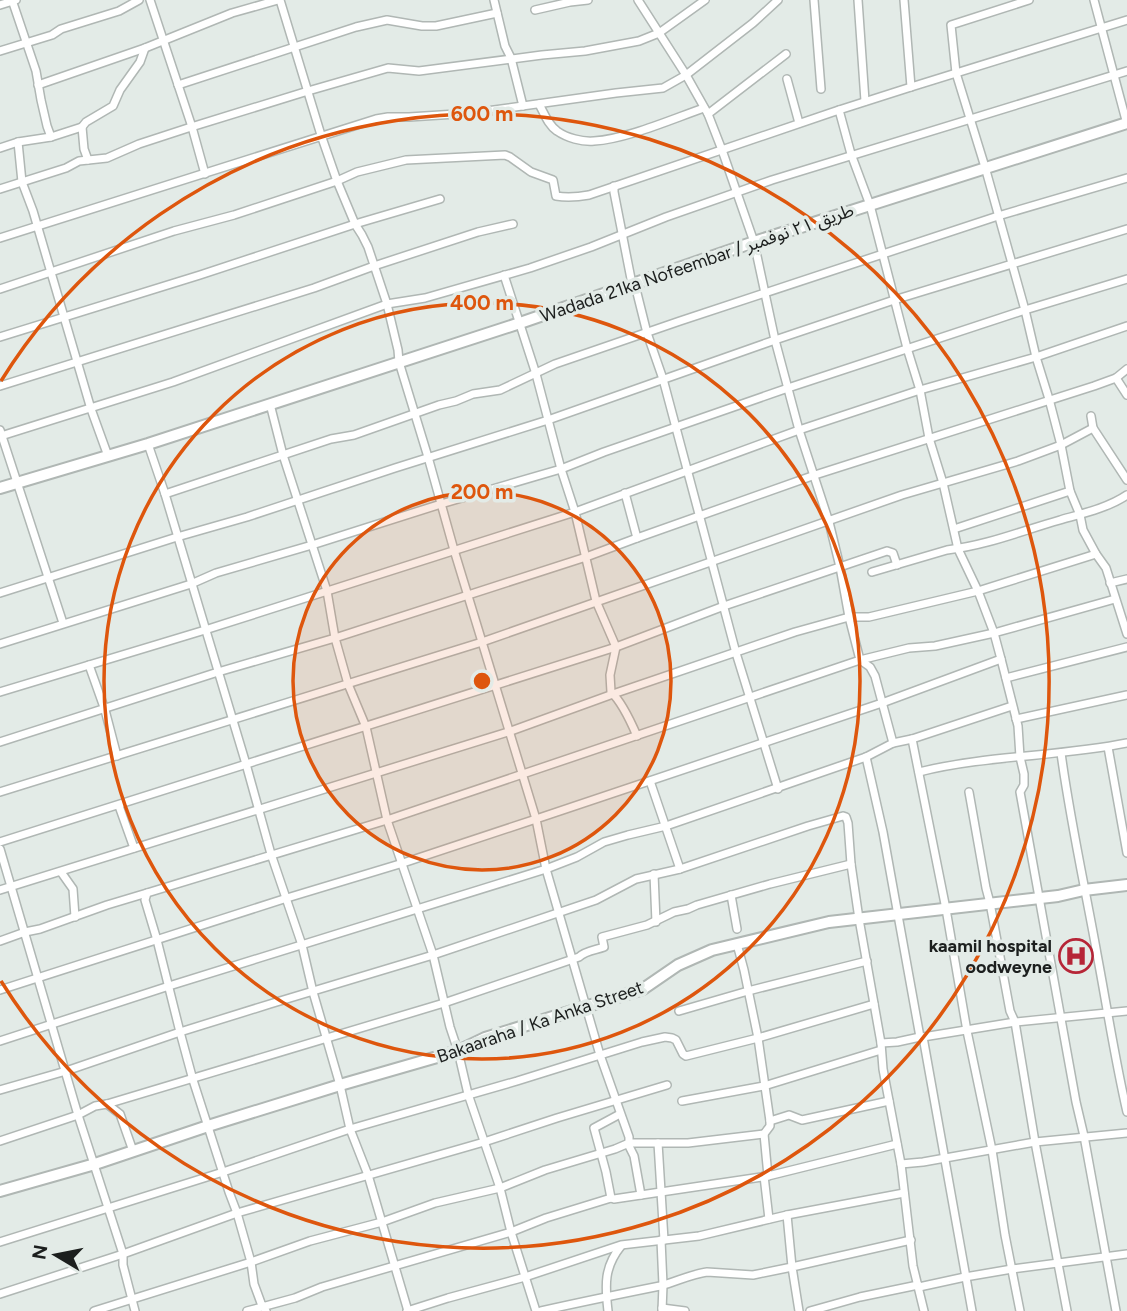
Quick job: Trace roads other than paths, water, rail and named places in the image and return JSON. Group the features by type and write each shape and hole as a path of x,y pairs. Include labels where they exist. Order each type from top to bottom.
{"street":[{"path":"0,51 119,11 139,0"},
{"path":"150,0 205,174"},
{"path":"38,85 145,48 233,13 279,0 337,181 362,234 387,304 399,362 537,819 546,869 600,1055 629,1137 641,1195"},
{"path":"494,0 523,106"},
{"path":"535,10 588,0"},
{"path":"638,0 706,111 737,192 754,242 775,340 799,430 829,522 860,660 870,667 883,702 892,743"},
{"path":"0,189 66,168 79,161 107,158 139,144 192,127 388,68 419,71 597,50 639,41 659,33 705,0"},
{"path":"0,238 364,122 388,117 472,113 663,89 753,23 778,0"},
{"path":"814,0 821,89"},
{"path":"858,0 865,101"},
{"path":"904,0 911,87"},
{"path":"1029,0 951,25 956,73 1025,310 1061,445 1070,491 1080,514 1083,530 1106,568 1127,634"},
{"path":"1094,0 1127,123"},
{"path":"0,5 14,1 36,71 51,137"},
{"path":"178,85 352,27 387,20 436,26 497,13"},
{"path":"0,289 174,231 234,215 357,172 407,160 490,155 510,157 531,172 552,180 556,196 567,198 589,195 865,101 1127,20"},
{"path":"0,148 82,127 113,106 120,90 141,62 145,48"},
{"path":"539,104 558,132 577,140 592,142 615,138 706,111 786,54"},
{"path":"63,623 1,433 91,409 173,382 387,304 425,298 530,268 737,192 852,154 1127,71"},
{"path":"787,79 799,123"},
{"path":"839,110 870,205 920,390 929,438 943,483 958,549 994,633 1016,719 1024,774 1024,785 1020,792 1038,899 1116,1311"},
{"name":"Wadada 21ka Nofeembar / طريق ٢١ نوفمبر","path":"0,488 148,444 520,323 754,242 1127,123"},
{"path":"82,127 88,160"},
{"path":"18,142 22,182 91,409 108,456"},
{"path":"165,494 331,439 354,435 473,394 500,390 555,364 998,216 1127,178"},
{"path":"614,186 632,284 663,379 736,653 778,789"},
{"path":"0,337 440,199"},
{"path":"0,386 314,288 478,232 513,224"},
{"path":"0,593 548,421 894,300 1127,229"},
{"path":"504,275 536,374 575,512 596,601 616,648 610,675 611,692 629,716 637,736"},
{"path":"0,644 191,584 216,573 561,468 907,348 1127,279"},
{"path":"0,692 575,512 799,430 1127,326"},
{"path":"0,742 469,596 815,475 1116,378 1127,369"},
{"path":"1116,378 1127,395"},
{"path":"271,404 282,455 327,591 335,638 348,684 366,727 387,820 433,955 468,1094 500,1188 536,1311"},
{"path":"1091,415 1093,428 1127,480"},
{"path":"0,792 482,642 902,495 1018,461 1061,445 1093,428"},
{"path":"148,444 271,854 302,945 350,1129 368,1175 407,1311 621,1245 699,1237 787,1215 904,1193"},
{"path":"954,529 1070,491"},
{"path":"625,493 637,538"},
{"path":"872,572 947,550 1007,538 1127,495"},
{"path":"0,842 616,648 724,606 887,551 893,553 897,565"},
{"path":"0,890 511,731 795,632 849,617 869,617 978,591 1096,554"},
{"path":"1111,583 1127,579"},
{"path":"0,941 271,854 387,820 860,660 994,633 1115,599"},
{"path":"1006,678 1127,648"},
{"path":"0,990 537,819 883,702 1001,659"},
{"path":"89,665 117,755"},
{"path":"1016,719 1127,695"},
{"path":"0,1041 546,869 604,842 666,826 778,789 866,757 892,743 1013,706"},
{"path":"912,739 992,1150 1020,1311"},
{"path":"919,772 948,765 1127,743"},
{"path":"1108,747 1127,853"},
{"path":"1060,753 1127,1112"},
{"path":"866,757 972,1311"},
{"path":"650,781 680,869"},
{"path":"969,792 1010,1012 1015,1023 1067,1311"},
{"path":"119,806 134,848"},
{"path":"0,1090 433,955 596,900 636,879 680,869 843,816 848,822 859,919 901,1164 914,1266 924,1311"},
{"path":"0,849 78,1115 123,1254 135,1311"},
{"path":"0,1140 78,1115 95,1106 193,1080 444,1003 579,957 604,947 602,937 656,922 674,912 851,864"},
{"path":"61,872 73,889 75,917"},
{"path":"654,874 656,922"},
{"name":"Bakaaraha / Ka Anka Street","path":"0,1191 95,1164 340,1084 458,1051 485,1038 643,989 688,959 712,950 829,922 1038,899 1127,885"},
{"path":"147,893 145,900 193,1080 237,1213 251,1262 254,1284 264,1309"},
{"path":"731,895 737,929"},
{"path":"737,944 758,1038 770,1121 764,1134 769,1219"},
{"path":"679,1011 867,961"},
{"path":"0,1242 350,1129 642,1042 665,1037 676,1040 683,1054 687,1056 874,1004"},
{"path":"682,1101 764,1086 897,1042 921,1037 1015,1023 1127,1011"},
{"path":"0,1294 237,1213 484,1142 667,1085"},
{"path":"770,1121 789,1115 802,1120 890,1101"},
{"path":"107,1104 120,1114 133,1151"},
{"path":"611,1198 594,1128 620,1114"},
{"path":"901,1164 1035,1142 1127,1133"},
{"path":"94,1311 310,1241 382,1222 435,1203 500,1188 545,1170 629,1143 688,1143 764,1134"},
{"path":"658,1143 662,1309 685,1311"},
{"path":"247,1311 264,1309 393,1266 511,1233 546,1218 611,1198 661,1194 766,1176 897,1144"},
{"path":"787,1215 799,1311"},
{"path":"541,1311 663,1285 707,1272 753,1275 911,1240"},
{"path":"608,1311 608,1266 621,1245"},
{"path":"810,1311 860,1297 965,1277 1127,1254"}],"place":[{"name":"kaamil hospital oodweyne","path":"1076,956"}]}
